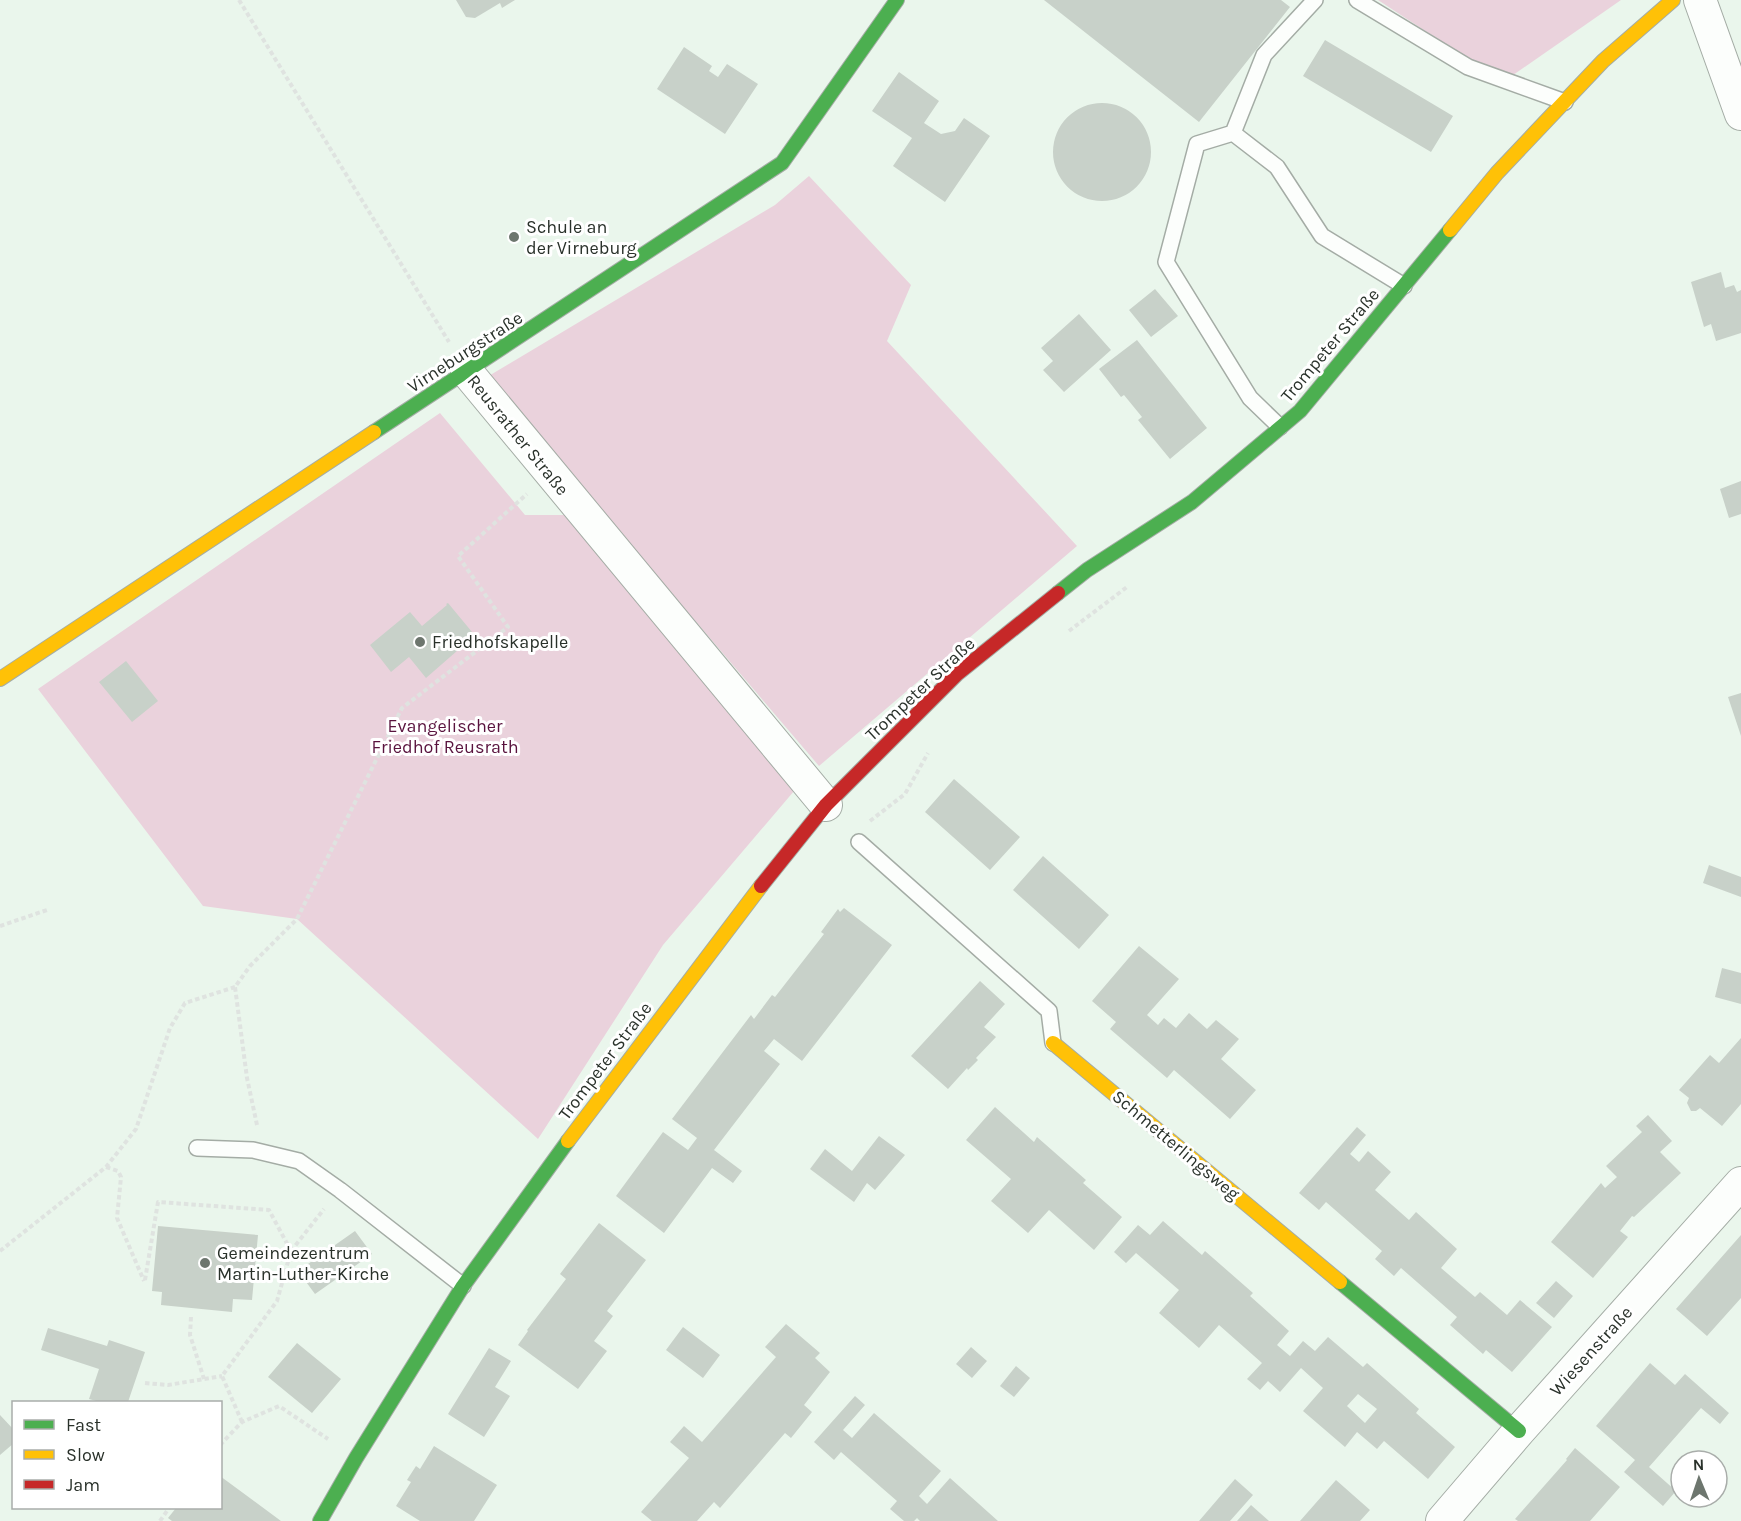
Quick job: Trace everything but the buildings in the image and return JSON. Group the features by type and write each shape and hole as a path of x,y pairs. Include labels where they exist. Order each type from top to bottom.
{"main road":[{"name":"Virneburgstraße","path":"0,679 782,164 897,0"},
{"name":"Trompeter Straße","path":"320,1521 356,1458 463,1286 576,1130 758,890 826,805 957,674 1087,570 1192,502 1300,411 1497,173 1603,62 1673,0"},
{"name":"Schmetterlingsweg","path":"1053,1043 1520,1431"}],"street":[{"path":"1700,0 1741,114"},
{"name":"Reusrather Straße","path":"467,372 550,475 826,805"},
{"name":"Wiesenstraße","path":"1442,1521 1741,1183"}],"lane":[{"path":"1233,133 1263,55 1315,0"},
{"path":"1357,0 1468,67 1565,102"},
{"path":"1233,133 1277,167 1322,236 1404,285"},
{"path":"1233,133 1197,144 1167,262 1250,398 1280,428"},
{"name":"Schmetterlingsweg","path":"859,842 1049,1011 1053,1043"},
{"path":"197,1148 264,1152 299,1161 463,1286"}],"path":[{"name":"Reusrather Straße","path":"239,0 467,372"},
{"path":"0,1251 106,1167 136,1129 170,1028 185,1003 235,987 250,966 297,919 402,708 508,627 458,556 550,475"},
{"path":"0,926 47,910"},
{"path":"235,987 247,1078 264,1152"},
{"path":"106,1167 118,1171 121,1177 117,1218 145,1282 158,1202 269,1210 291,1251"},
{"path":"145,1383 168,1386 222,1376 277,1300 291,1251 340,1190"},
{"path":"191,1317 190,1335 204,1379"},
{"path":"222,1376 242,1422"},
{"path":"222,1443 242,1422 279,1406 356,1458"}],"green space":[{"path":"1378,0 1621,0 1503,82"},
{"path":"809,176 911,285 887,341 1077,546 819,766 487,377 775,205"},
{"name":"Evangelischer Friedhof Reusrath","path":"440,413 525,515 564,515 800,784 663,945 538,1139 297,919 203,906 38,689"}],"traffic: fast":[{"path":"374,432 782,163 897,0"},
{"path":"1058,593 1087,570 1192,502 1300,411 1450,230"},
{"path":"320,1521 356,1458 463,1286 568,1141"},
{"path":"1340,1282 1519,1431"}],"traffic: slow":[{"path":"1450,230 1497,173 1603,61 1673,0"},
{"path":"0,679 374,432"},
{"path":"568,1141 761,886"},
{"path":"1053,1043 1340,1282"}],"traffic: jam":[{"path":"761,886 826,805 957,674 1058,593"}],"place":[{"name":"Schule an der Virneburg","path":"514,237"},
{"name":"Friedhofskapelle","path":"420,642"},
{"name":"Gemeindezentrum Martin-Luther-Kirche","path":"205,1263"}]}
